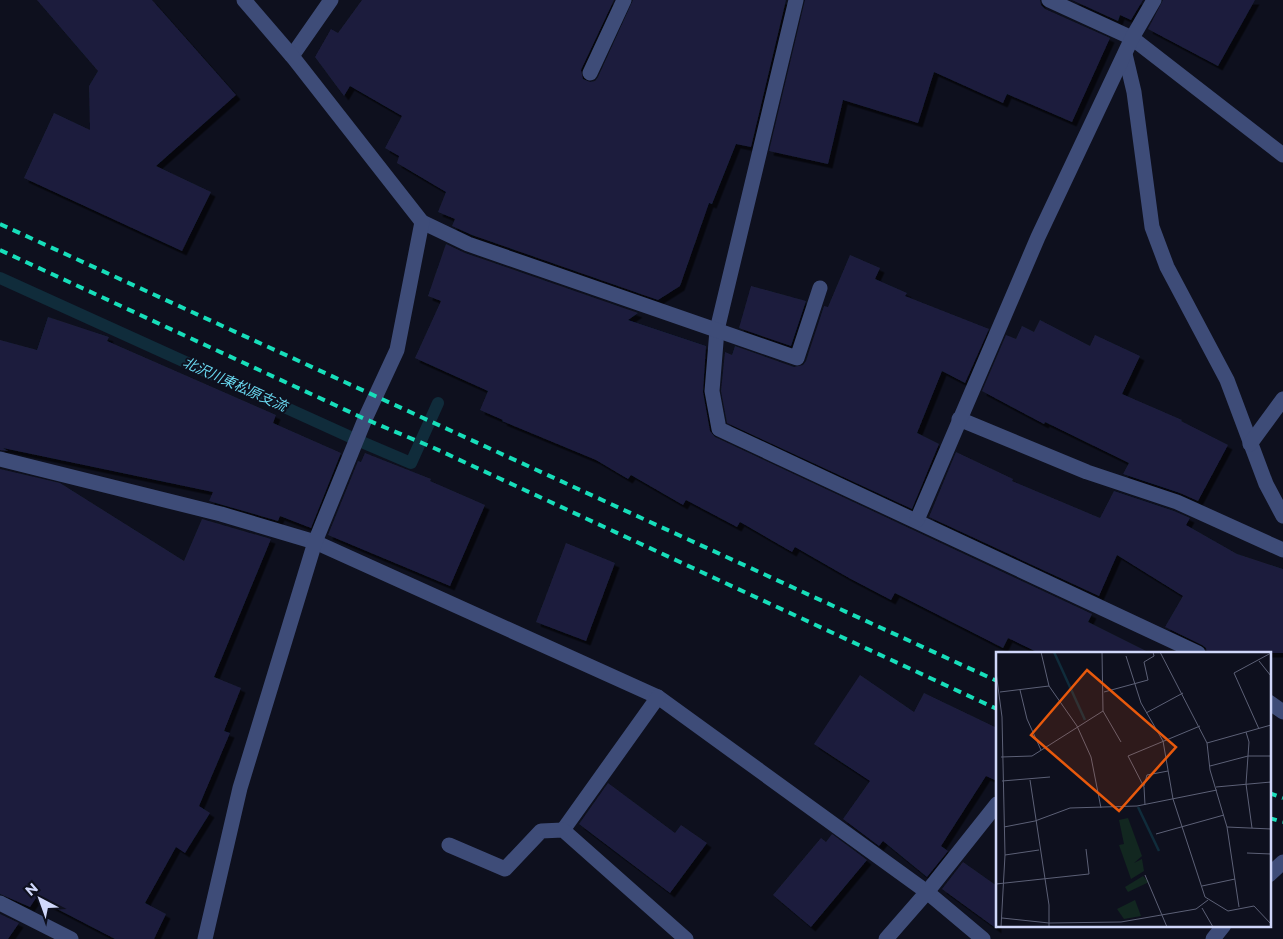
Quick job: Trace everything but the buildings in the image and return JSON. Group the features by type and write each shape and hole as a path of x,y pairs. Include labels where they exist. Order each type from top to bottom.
{"street":[{"path":"244,0 292,56 422,222 468,244 797,358 820,288"},
{"path":"292,56 331,0"},
{"path":"590,73 624,0"},
{"path":"796,0 717,330 712,392 718,429 917,520 1196,652"},
{"path":"1048,0 1132,38 1283,155"},
{"path":"917,520 1038,237 1132,38 1154,0"},
{"path":"1125,54 1134,92 1152,227 1166,267 1227,380 1266,484 1283,516"},
{"path":"205,939 240,788 315,542 365,419 397,350 422,222"},
{"path":"1250,444 1283,399"},
{"path":"959,420 1087,472 1177,502 1283,550"},
{"path":"0,458 221,514 315,542 658,697 927,892 983,939"},
{"path":"564,830 658,697"},
{"path":"1270,703 1283,712"},
{"path":"886,939 927,892 996,805"},
{"path":"449,845 505,869 541,831 564,830 686,939"},
{"path":"1270,874 1283,862"},
{"path":"0,903 71,939"},
{"path":"1213,939 1223,926"}],"waterway":[{"name":"北沢川東松原支流","path":"0,278 411,463 438,403"}],"railway":[{"path":"0,224 996,681"},
{"path":"0,250 365,419 434,448 996,709"},
{"path":"1270,793 1283,798"},
{"path":"1270,818 1283,822"}]}
